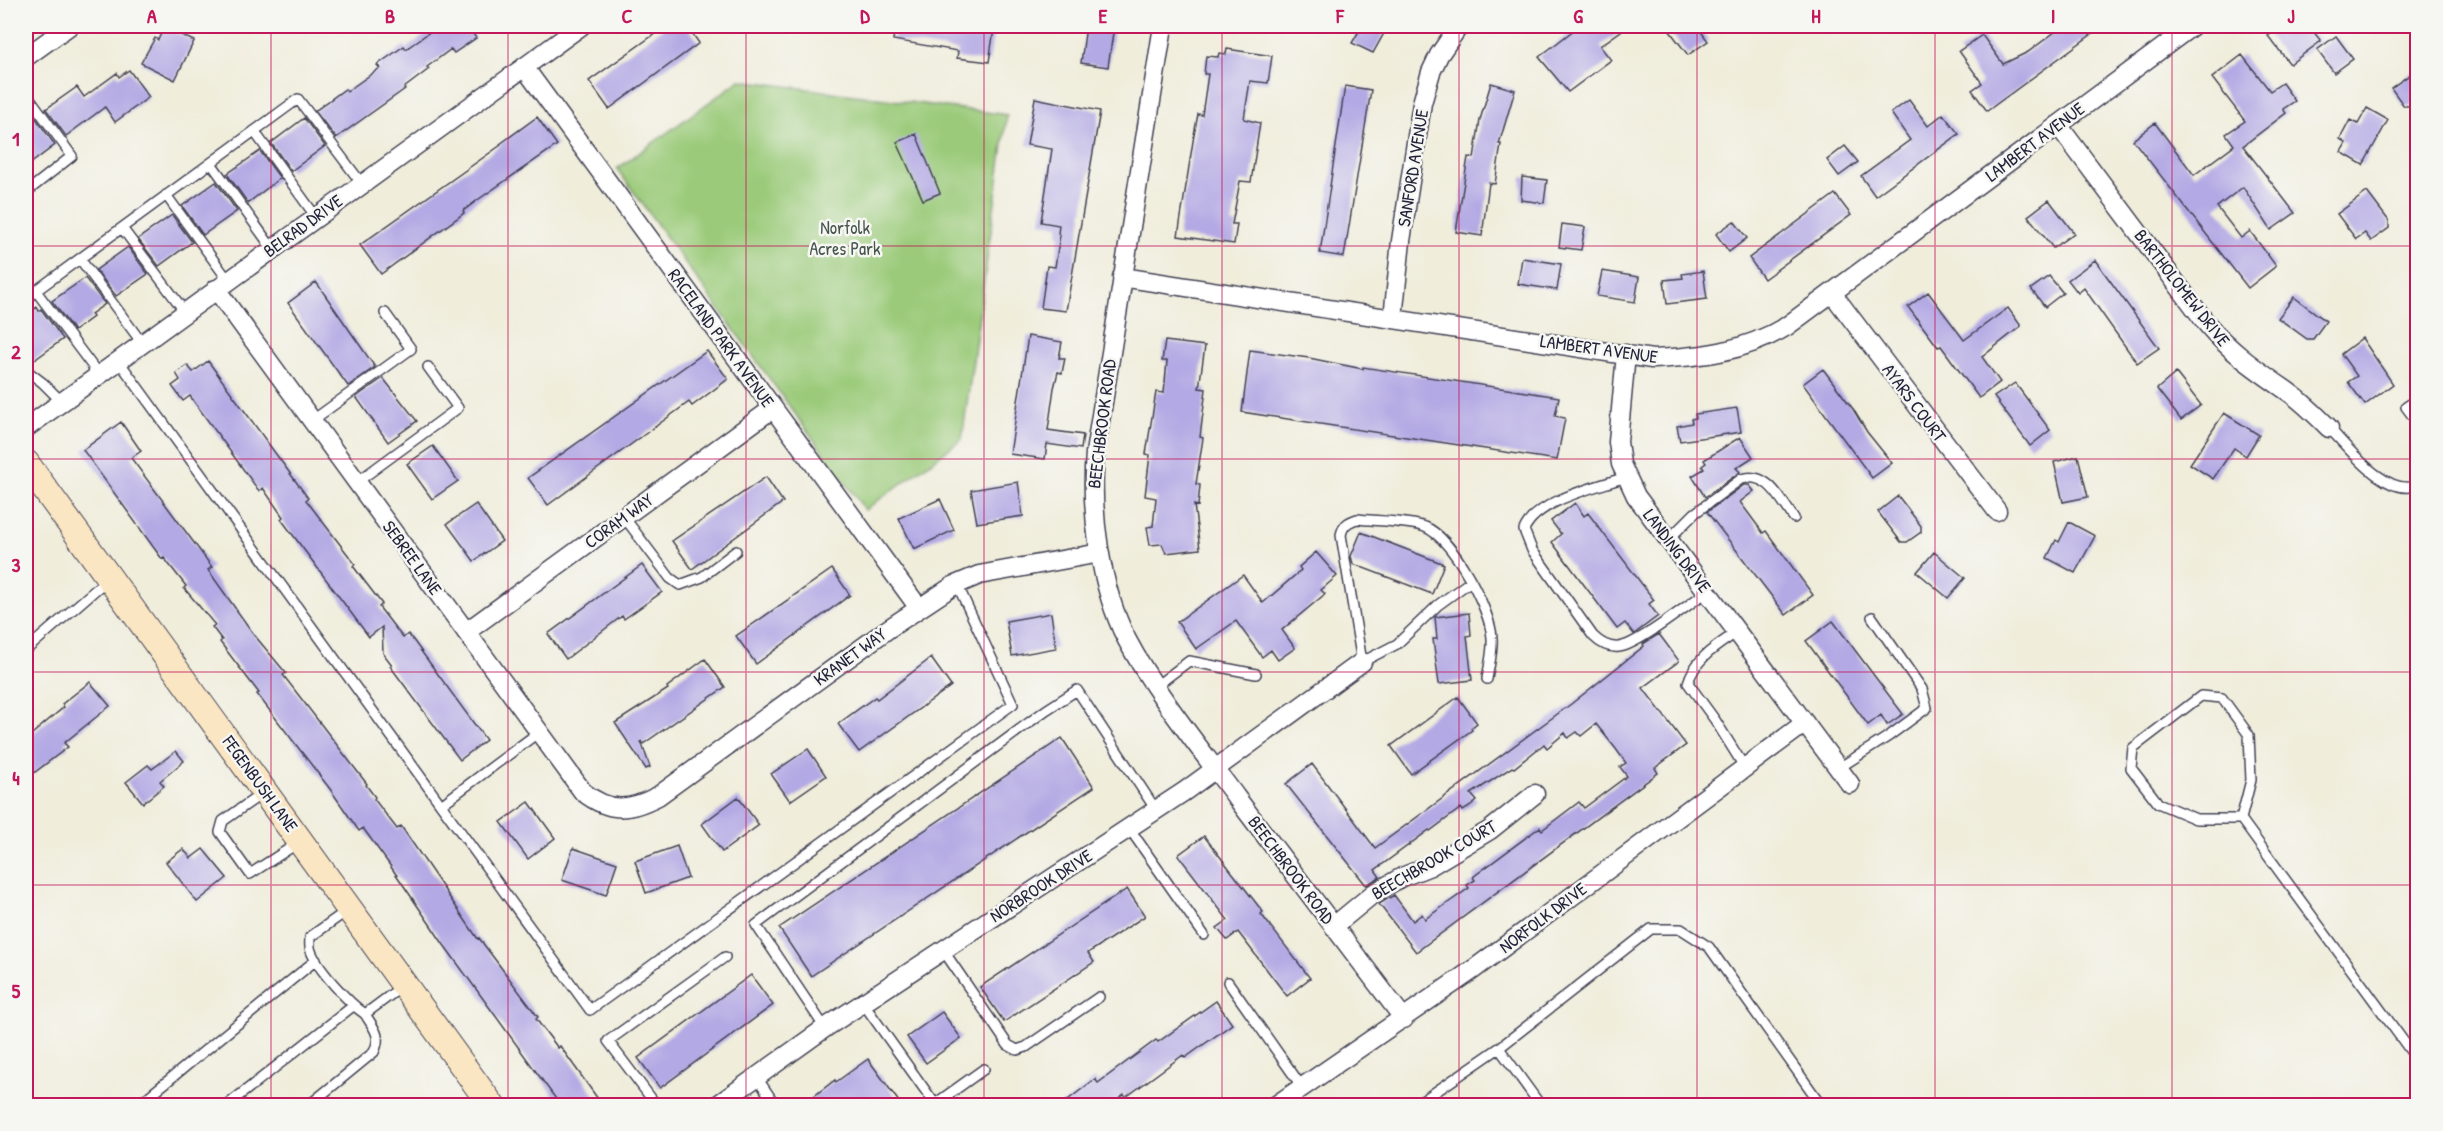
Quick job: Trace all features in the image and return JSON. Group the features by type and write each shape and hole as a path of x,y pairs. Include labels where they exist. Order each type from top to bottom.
{"main road":[{"name":"FEGENBUSH LANE","path":"26,463 492,1106"}],"street":[{"path":"26,57 69,26"},
{"name":"BELRAD DRIVE","path":"26,428 581,26"},
{"name":"BEECHBROOK ROAD","path":"1163,26 1122,277 1093,478 1094,519 1107,585 1126,639 1156,686 1215,770 1404,1019"},
{"name":"SANFORD AVENUE","path":"1393,318 1401,241 1422,104 1431,72 1439,55 1459,26"},
{"name":"LAMBERT AVENUE","path":"1122,277 1652,359 1695,357 1730,351 1772,335 1832,293 2192,26"},
{"name":"RACELAND PARK AVENUE","path":"524,67 772,409 920,608"},
{"name":"BARTHOLOMEW DRIVE","path":"2058,125 2225,345 2292,395 2329,428"},
{"name":"SEBREE LANE","path":"222,284 357,482 584,792 601,804 622,808"},
{"name":"AYARS COURT","path":"1832,293 1997,511"},
{"name":"LANDING DRIVE","path":"1626,354 1618,442 1626,477 1636,496 1668,540 1850,784"},
{"name":"CORAM WAY","path":"466,632 772,409"},
{"name":"KRANET WAY","path":"622,808 640,806 658,796 888,629 957,584 979,575 1100,553"},
{"name":"NORBROOK DRIVE","path":"716,1106 825,1028 1215,770 1362,662"},
{"name":"NORFOLK DRIVE","path":"1275,1106 1484,962 1805,723"},
{"name":"BEECHBROOK COURT","path":"1334,926 1374,893 1402,877 1430,866 1490,830 1535,794"}],"lane":[{"path":"26,93 72,156 27,189"},
{"path":"26,298 298,99 316,126 362,184"},
{"path":"254,131 316,217"},
{"path":"211,163 272,248"},
{"path":"166,195 222,284"},
{"path":"122,228 185,312"},
{"path":"80,259 142,343"},
{"path":"36,291 99,375"},
{"path":"313,420 411,349 385,313"},
{"path":"118,360 590,1010 1013,704 957,584"},
{"path":"357,482 458,408 428,368"},
{"path":"26,370 43,382 62,402"},
{"path":"2418,399 2406,407 2418,423"},
{"path":"2329,428 2367,467 2392,485 2414,487 2418,485"},
{"path":"1668,540 1695,513 1741,479 1750,476 1761,478 1770,484 1794,518"},
{"path":"1626,477 1566,498 1536,513 1524,530 1529,544 1593,636 1608,646 1624,645 1707,592"},
{"path":"624,517 670,578 680,585 702,577 736,551"},
{"path":"1471,581 1438,605 1397,644 1362,662 1341,535 1343,528 1349,522 1357,519 1425,527 1441,537 1471,581 1485,604 1492,638 1487,680"},
{"path":"26,650 110,578"},
{"path":"1839,768 1927,708 1922,689 1872,617"},
{"path":"1737,632 1705,655 1691,670 1688,683 1715,720 1745,768"},
{"path":"1156,686 1189,661 1256,674"},
{"path":"825,1028 756,925 960,772 1054,705 1077,690 1156,810"},
{"path":"2201,696 2222,698 2249,735 2251,780 2241,819 2196,819 2158,803 2131,768 2133,748 2201,696"},
{"path":"441,805 539,732"},
{"path":"265,791 223,821 220,832 235,854 250,874 301,841"},
{"path":"2241,819 2418,1061"},
{"path":"1129,828 1204,935"},
{"path":"308,1106 374,1052 379,1042 365,1014 353,1006 316,960 310,949 310,937 350,908"},
{"path":"1415,1106 1499,1048 1651,929 1681,929 1709,946 1822,1106"},
{"path":"943,950 1008,1045 1017,1050 1026,1047 1099,997"},
{"path":"657,1106 608,1041 724,957"},
{"path":"137,1106 316,960"},
{"path":"1228,982 1302,1087"},
{"path":"365,1014 405,985"},
{"path":"863,1003 934,1104 984,1069"},
{"path":"226,1106 353,1006"},
{"path":"1499,1048 1541,1106"},
{"path":"756,1077 776,1106"}],"green space":[{"name":"Norfolk Acres Park","path":"740,80 1007,115 962,439 865,510 617,169"}],"building":[{"path":"438,26 468,26 476,38 454,53 451,49 427,67 429,69 405,89 336,138 315,111 380,68 377,65 404,46 406,49"},
{"path":"666,26 687,26 699,43 609,109 589,81"},
{"path":"895,26 991,26 991,29 994,29 989,62 957,58 958,51 893,40"},
{"path":"1086,26 1114,26 1108,67 1081,63"},
{"path":"1362,26 1388,26 1373,53 1352,43"},
{"path":"1579,26 1628,26 1600,46 1611,60 1568,92 1539,57"},
{"path":"1666,26 1697,26 1708,41 1688,55"},
{"path":"2063,26 2103,26 1987,111 1972,90 1982,83 1959,51 1982,35 2003,64 2028,52"},
{"path":"2281,26 2309,26 2321,41 2290,64 2268,36"},
{"path":"164,27 194,41 175,80 141,63 155,38 158,40"},
{"path":"2336,36 2353,59 2334,73 2317,50"},
{"path":"1227,49 1272,56 1268,83 1250,81 1244,119 1260,123 1251,182 1240,181 1232,224 1237,224 1234,244 1178,236 1198,114 1202,115 1208,74 1204,74 1206,56 1218,57 1219,53 1226,54"},
{"path":"2242,55 2270,91 2282,83 2295,101 2283,109 2286,113 2243,146 2295,213 2271,230 2243,187 2217,207 2241,238 2250,231 2276,266 2248,288 2133,140 2155,123 2194,175 2234,145 2226,134 2245,121 2212,78"},
{"path":"2418,69 2418,101 2410,106 2404,106 2391,88"},
{"path":"129,70 149,97 115,122 105,107 66,136 46,109 77,87 84,97 117,73 119,77"},
{"path":"1491,83 1515,90 1499,144 1501,144 1495,184 1489,183 1482,236 1456,232 1468,157 1474,158 1480,120"},
{"path":"1345,86 1371,90 1344,257 1320,253"},
{"path":"1035,98 1100,111 1066,311 1041,308 1047,266 1055,267 1060,235 1058,234 1059,225 1041,222 1052,149 1027,145"},
{"path":"1909,100 1928,126 1943,114 1959,134 1875,196 1861,176 1910,140 1891,113"},
{"path":"2367,108 2388,120 2363,165 2341,152 2346,143 2340,139 2350,120 2358,124"},
{"path":"35,117 55,145 26,167 26,125"},
{"path":"537,117 557,145 479,199 463,211 464,213 381,274 360,245"},
{"path":"304,118 325,146 291,171 271,143"},
{"path":"916,134 940,193 923,200 897,142"},
{"path":"1845,146 1858,162 1839,176 1827,160"},
{"path":"260,151 280,178 248,203 227,174"},
{"path":"1522,177 1547,180 1544,203 1521,200"},
{"path":"216,182 237,211 203,235 182,206"},
{"path":"2367,192 2389,221 2389,228 2371,241 2365,233 2356,239 2337,214"},
{"path":"1835,194 1851,215 1764,279 1749,258"},
{"path":"2049,200 2074,233 2053,248 2028,216"},
{"path":"172,215 192,242 159,266 138,239"},
{"path":"1734,221 1747,238 1729,252 1716,234"},
{"path":"1562,224 1585,227 1581,250 1559,247"},
{"path":"128,247 148,274 116,296 96,270"},
{"path":"1522,258 1561,264 1557,290 1518,284"},
{"path":"2095,260 2159,348 2137,363 2084,288 2078,293 2068,280"},
{"path":"1602,271 1639,277 1635,302 1597,296"},
{"path":"1703,271 1707,299 1667,304 1664,280 1683,278 1682,274"},
{"path":"2049,276 2063,293 2045,307 2031,289"},
{"path":"85,278 105,304 91,314 93,317 74,331 52,301"},
{"path":"316,282 375,367 348,386 288,303"},
{"path":"1928,292 1964,340 2008,308 2021,326 1982,357 2000,382 1979,398 1941,346 1938,347 1908,307"},
{"path":"2294,297 2326,321 2313,339 2307,339 2278,318"},
{"path":"37,307 39,311 41,309 63,339 33,361 26,350 26,316"},
{"path":"1028,336 1062,342 1059,358 1065,358 1062,373 1058,372 1054,388 1048,430 1083,435 1081,449 1047,444 1045,459 1010,454"},
{"path":"2362,338 2393,384 2365,405 2348,382 2357,376 2341,354"},
{"path":"1165,341 1205,346 1199,388 1206,389 1200,437 1203,438 1196,484 1200,485 1198,506 1194,505 1200,549 1166,553 1162,544 1150,545 1147,527 1153,526 1156,498 1145,496 1150,455 1146,454 1156,392 1164,393 1167,361 1162,361"},
{"path":"1250,350 1559,397 1555,416 1565,418 1557,460 1242,412"},
{"path":"707,351 728,379 692,406 689,402 548,505 528,478"},
{"path":"208,361 308,498 306,500 355,564 353,566 382,604 379,607 403,638 408,634 413,640 486,740 460,760 390,666 392,665 383,653 382,627 369,637 281,519 283,517 263,488 259,491 190,396 183,401 172,386 180,380 176,373 187,365 193,372"},
{"path":"1823,369 1867,432 1892,463 1872,478 1803,384"},
{"path":"2176,373 2201,405 2181,420 2157,389"},
{"path":"383,378 417,421 388,442 356,397"},
{"path":"2015,383 2050,430 2030,446 1994,397"},
{"path":"1737,408 1741,432 1680,441 1677,426 1692,423 1691,419 1696,418 1695,414"},
{"path":"2224,413 2259,435 2246,456 2234,448 2213,479 2190,464"},
{"path":"121,422 141,451 131,458 212,567 208,570 255,636 286,673 283,675 367,784 374,799 397,829 401,826 478,939 603,1106 561,1106 444,945 363,828 359,831 330,789 257,694 259,693 220,642 222,640 212,627 215,625 184,588 186,586 164,558 162,559 83,450"},
{"path":"1740,437 1753,457 1736,468 1740,472 1705,497 1692,476 1704,469 1702,466 1706,463 1704,460"},
{"path":"433,446 458,481 432,499 407,464"},
{"path":"2078,456 2088,497 2063,502 2054,462"},
{"path":"766,477 783,502 692,569 672,541"},
{"path":"1018,482 1023,516 977,523 971,490"},
{"path":"1744,485 1749,485 1754,491 1740,502 1763,533 1766,531 1813,595 1786,615 1707,512"},
{"path":"1898,496 1921,526 1921,532 1907,542 1901,542 1878,512"},
{"path":"940,499 954,530 914,549 899,518"},
{"path":"1575,503 1584,516 1588,513 1654,600 1649,604 1658,616 1634,634 1625,623 1617,629 1552,542 1561,534 1551,521"},
{"path":"476,504 502,541 474,561 447,524"},
{"path":"2069,522 2095,536 2075,573 2047,558 2056,540 2059,542"},
{"path":"1361,532 1444,564 1432,594 1353,564 1351,556"},
{"path":"1316,552 1337,576 1321,590 1325,594 1282,630 1295,648 1278,660 1271,650 1262,657 1236,621 1196,649 1177,622 1243,575 1263,603 1301,570 1299,567"},
{"path":"1934,552 1965,578 1948,598 1917,572"},
{"path":"642,565 662,592 624,619 622,616 566,659 548,634"},
{"path":"832,569 850,595 756,664 736,636"},
{"path":"1051,613 1056,648 1012,656 1006,621"},
{"path":"1469,613 1471,635 1467,636 1472,680 1439,684 1433,639 1437,639 1435,617"},
{"path":"1833,621 1903,714 1887,725 1881,715 1868,725 1806,641"},
{"path":"1659,634 1679,661 1643,688 1686,745 1655,768 1658,773 1416,952 1379,904 1394,895 1413,921 1422,914 1425,919 1469,888 1467,885 1475,880 1473,877 1540,827 1542,830 1579,802 1584,808 1627,776 1620,767 1626,763 1616,749 1596,724 1581,736 1577,732 1568,738 1565,733 1547,748 1544,744 1514,768 1512,767 1471,794 1477,801 1471,806 1463,811 1461,808 1375,870 1380,877 1366,885 1286,784 1312,764 1375,848 1571,704 1644,646 1643,644"},
{"path":"931,658 951,686 859,752 838,724 875,697 877,699"},
{"path":"705,659 725,687 643,744 641,741 650,767 646,769 615,723 668,689 667,687"},
{"path":"90,682 110,706 64,743 68,747 26,779 26,739 64,707 62,704"},
{"path":"1458,697 1477,723 1471,728 1472,730 1411,774 1391,746"},
{"path":"1062,738 1094,787 811,976 779,928"},
{"path":"808,749 826,776 790,801 771,774"},
{"path":"176,751 184,761 160,781 164,786 143,803 126,782 148,765 152,769"},
{"path":"738,797 759,825 722,852 702,824"},
{"path":"529,802 555,838 528,859 501,822"},
{"path":"1204,836 1263,912 1261,914 1310,978 1287,996 1238,932 1227,940 1217,928 1228,920 1178,855"},
{"path":"677,846 688,878 646,893 635,861"},
{"path":"573,848 617,863 606,895 562,880"},
{"path":"183,849 191,858 203,849 227,878 197,902 166,862"},
{"path":"1127,889 1145,916 1088,953 1094,962 1004,1022 980,987"},
{"path":"751,975 773,1005 660,1088 638,1058"},
{"path":"1216,1001 1232,1024 1185,1058 1183,1055 1126,1097 1124,1095 1109,1106 1060,1106 1095,1079 1098,1083 1156,1040 1158,1042"},
{"path":"942,1012 961,1038 926,1063 907,1037"},
{"path":"868,1059 902,1106 801,1106 835,1080 836,1082"}]}
